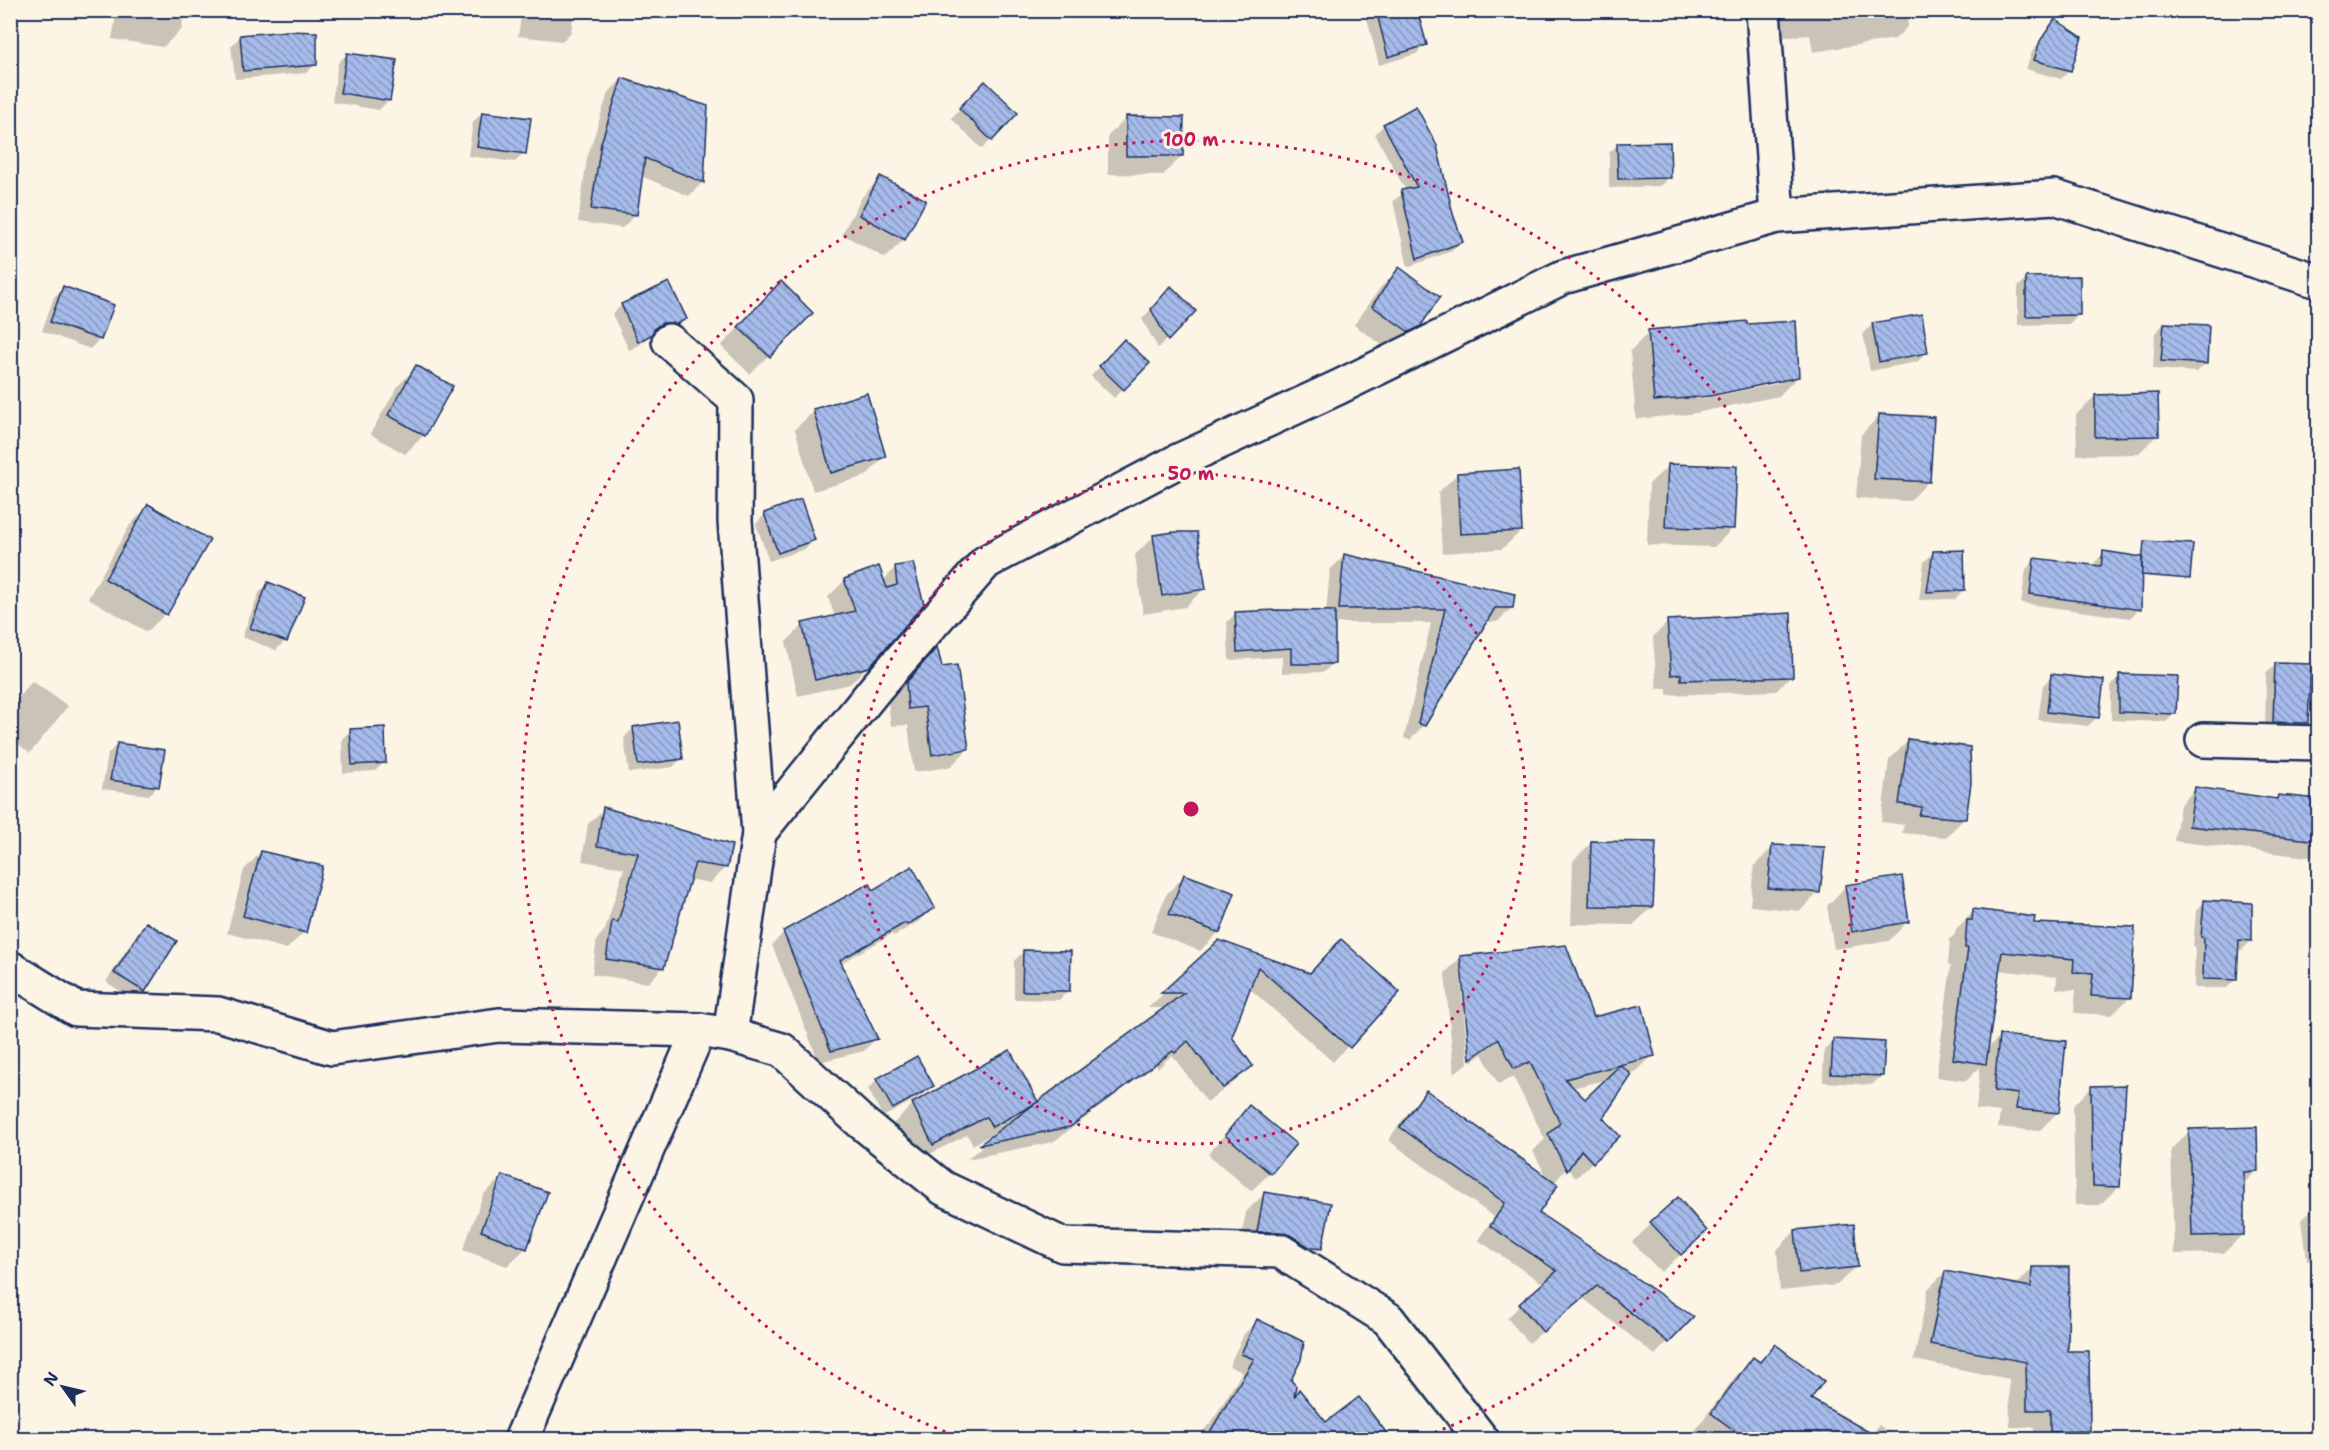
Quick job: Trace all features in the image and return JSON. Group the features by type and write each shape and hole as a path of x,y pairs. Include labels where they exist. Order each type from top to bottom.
{"street":[{"path":"1763,10 1777,216"},
{"path":"759,833 876,688 986,562 1176,462 1339,387 1563,277 1777,216 2054,197 2319,282"},
{"path":"521,1440 714,1032 759,833 735,520 736,400 669,341"},
{"path":"2203,740 2319,743"},
{"path":"10,968 76,1009 218,1014 332,1048 499,1025 714,1032 782,1050 861,1122 943,1188 1063,1245 1280,1251 1388,1319 1482,1440"}],"building":[{"path":"1376,10 1417,10 1427,45 1388,57"},
{"path":"2055,19 2082,37 2071,71 2034,60 2040,41"},
{"path":"287,31 317,32 317,65 243,71 240,35"},
{"path":"347,53 397,60 390,101 340,93"},
{"path":"622,78 708,106 704,183 645,158 637,215 591,209 601,143"},
{"path":"985,81 1018,113 992,141 959,108"},
{"path":"1416,106 1437,146 1453,214 1463,242 1417,259 1401,190 1417,187 1383,124"},
{"path":"482,112 531,118 526,154 477,147"},
{"path":"1126,116 1184,117 1183,156 1126,156"},
{"path":"1670,142 1671,178 1618,179 1617,143"},
{"path":"880,176 926,200 905,240 859,215"},
{"path":"1399,267 1440,297 1420,327 1409,332 1372,306"},
{"path":"2080,276 2080,315 2026,316 2026,277"},
{"path":"781,281 813,313 770,357 738,327"},
{"path":"669,282 687,319 676,324 662,323 651,335 638,342 621,304"},
{"path":"63,286 114,305 101,340 50,322"},
{"path":"1171,286 1196,311 1168,341 1151,309"},
{"path":"1922,314 1928,353 1879,362 1872,323"},
{"path":"1747,321 1747,324 1796,321 1799,377 1710,396 1654,401 1648,330"},
{"path":"2164,323 2209,325 2207,364 2161,361"},
{"path":"1124,339 1150,363 1124,390 1099,366"},
{"path":"416,365 453,386 425,436 388,415"},
{"path":"867,393 886,457 831,473 813,409"},
{"path":"2158,393 2159,436 2095,437 2095,395"},
{"path":"1879,414 1934,417 1930,482 1874,479"},
{"path":"1668,464 1737,466 1734,529 1665,527"},
{"path":"1519,469 1522,531 1460,534 1457,473"},
{"path":"801,499 815,540 778,553 764,513"},
{"path":"148,504 210,540 167,615 105,579"},
{"path":"1197,532 1206,589 1162,596 1153,535"},
{"path":"2144,541 2193,544 2190,579 2141,575"},
{"path":"1964,550 1965,590 1927,592 1933,551"},
{"path":"2103,551 2142,557 2141,610 2030,594 2034,558 2101,566"},
{"path":"1344,554 1515,594 1513,608 1495,608 1425,726 1418,723 1445,609 1339,609"},
{"path":"913,563 924,604 869,667 815,680 802,623 855,611 844,579 879,566 887,588 897,585 895,566"},
{"path":"268,582 305,597 287,642 250,628"},
{"path":"1335,611 1335,664 1291,664 1291,648 1237,652 1235,612"},
{"path":"1791,613 1793,677 1681,680 1681,674 1671,675 1667,620"},
{"path":"937,647 942,667 957,665 969,749 932,755 925,707 908,709 906,683"},
{"path":"2275,663 2311,664 2308,723 2273,722"},
{"path":"2051,674 2104,680 2099,718 2047,712"},
{"path":"2119,674 2178,676 2176,714 2119,712"},
{"path":"678,720 683,759 638,765 633,727"},
{"path":"385,727 386,763 352,765 350,729"},
{"path":"1908,739 1970,747 1971,783 1966,819 1919,815 1922,807 1899,804"},
{"path":"117,743 165,750 159,787 110,780"},
{"path":"2195,787 2277,799 2278,795 2319,799 2319,841 2189,826"},
{"path":"603,807 732,845 727,868 695,863 664,968 606,959 612,921 618,922 638,853 597,846"},
{"path":"1591,841 1656,842 1653,907 1589,906"},
{"path":"1772,845 1825,847 1820,893 1768,888"},
{"path":"261,851 323,866 306,933 243,916"},
{"path":"912,866 935,908 840,960 878,1039 831,1051 783,931 870,883 873,890"},
{"path":"1184,874 1235,893 1220,933 1169,914"},
{"path":"1902,876 1909,922 1852,932 1845,885"},
{"path":"2204,900 2252,903 2252,941 2239,940 2237,980 2203,979 2204,938 2201,937"},
{"path":"1973,909 2035,917 2034,923 2135,927 2131,998 2091,996 2093,973 2073,972 2074,959 2002,952 1986,1064 1953,1059 1968,948 1965,948 1967,920 1972,920"},
{"path":"146,922 177,941 145,992 114,973"},
{"path":"1341,939 1400,992 1350,1048 1258,967 1232,1037 1253,1066 1223,1088 1188,1041 1175,1053 1173,1051 1070,1127 979,1145 1184,993 1161,993 1219,940 1310,973"},
{"path":"1566,945 1593,1017 1642,1005 1655,1056 1565,1079 1585,1099 1620,1065 1632,1075 1603,1118 1620,1136 1593,1163 1581,1150 1567,1171 1548,1134 1560,1123 1530,1062 1514,1069 1499,1039 1470,1059 1460,956"},
{"path":"1023,950 1071,951 1070,991 1022,991"},
{"path":"1999,1035 2066,1041 2059,1113 2016,1109 2018,1094 1994,1091"},
{"path":"1833,1039 1885,1042 1883,1076 1831,1074"},
{"path":"1010,1050 1038,1102 992,1127 986,1117 933,1145 912,1103"},
{"path":"917,1056 934,1086 893,1109 876,1079"},
{"path":"2126,1085 2120,1187 2093,1186 2091,1086"},
{"path":"1426,1090 1558,1185 1539,1213 1694,1317 1669,1343 1597,1286 1543,1332 1519,1304 1557,1271 1490,1226 1505,1203 1400,1127"},
{"path":"1249,1105 1296,1144 1271,1174 1225,1135"},
{"path":"2257,1127 2258,1171 2244,1172 2244,1235 2192,1236 2189,1129"},
{"path":"502,1175 548,1192 527,1249 481,1231"},
{"path":"1264,1192 1331,1203 1322,1249 1309,1247 1281,1232 1257,1232"},
{"path":"1678,1197 1707,1231 1681,1255 1650,1222"},
{"path":"1854,1224 1858,1267 1799,1273 1795,1230"},
{"path":"2032,1267 2069,1267 2068,1351 2089,1351 2090,1431 2050,1432 2050,1410 2027,1410 2026,1362 1930,1344 1945,1271 2031,1287"},
{"path":"1257,1319 1304,1342 1301,1360 1291,1380 1296,1386 1294,1397 1299,1389 1326,1422 1359,1397 1392,1440 1205,1440 1254,1359 1241,1354"},
{"path":"1775,1344 1824,1381 1811,1399 1883,1440 1747,1440 1711,1413 1753,1357 1760,1362"}]}
